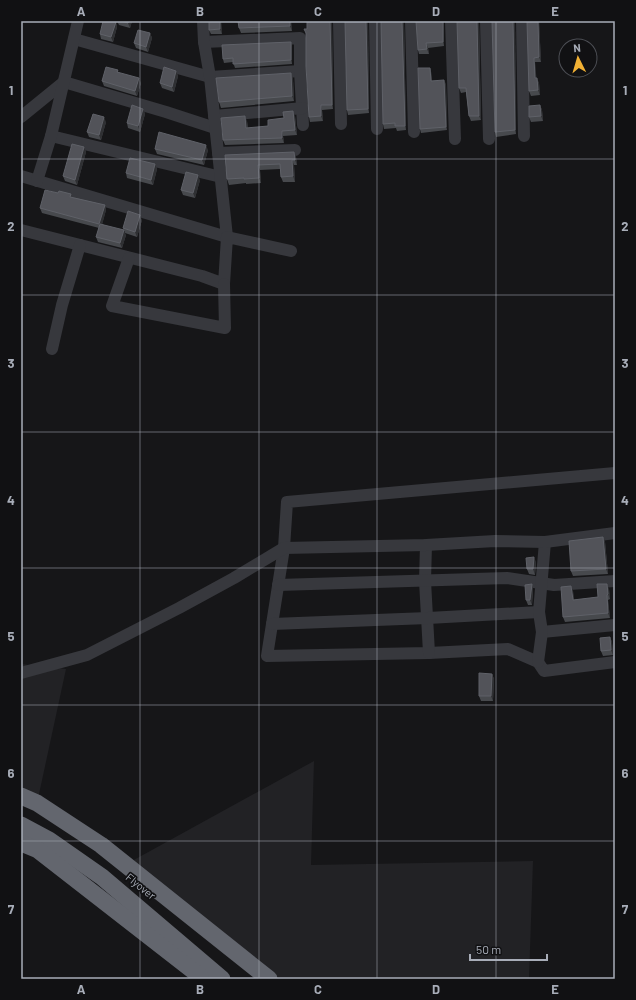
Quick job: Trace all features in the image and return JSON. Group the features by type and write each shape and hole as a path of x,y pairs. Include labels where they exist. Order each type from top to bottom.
{"highway":[{"path":"21,796 37,803 101,845 269,979"},
{"name":"Flyover","path":"21,803 59,823 114,863 254,979"},
{"name":"Flyover","path":"21,825 49,840 102,877 222,979"},
{"path":"21,843 38,850 204,979"}],"street":[{"path":"37,181 51,136 78,21"},
{"path":"129,258 112,306 225,328 224,284 227,237 210,77 204,42 203,21"},
{"path":"339,21 341,124"},
{"path":"375,21 377,128"},
{"path":"411,21 414,132"},
{"path":"451,21 455,139"},
{"path":"486,21 490,139"},
{"path":"522,21 524,136"},
{"path":"204,42 300,38 300,71 304,125"},
{"path":"74,39 210,77 300,71"},
{"path":"21,117 64,82"},
{"path":"64,82 166,112 215,122 303,108"},
{"path":"51,136 221,177"},
{"path":"218,153 295,150"},
{"path":"21,176 227,237 291,251"},
{"path":"21,230 202,276 224,284"},
{"path":"52,350 62,305 80,245"},
{"path":"615,473 287,502 284,548 267,656 429,654 508,649 538,662 544,671 615,662"},
{"path":"21,673 86,655 179,608 234,578 284,548 426,545 495,541 545,542 615,533"},
{"path":"538,662 542,632 540,612 545,542"},
{"path":"426,545 429,654"},
{"path":"278,585 507,578 554,585 615,581"},
{"path":"272,624 540,612"},
{"path":"542,632 615,625"}],"shaded area":[{"path":"21,664 66,669 36,808 21,802"},
{"path":"314,761 311,865 533,861 529,979 277,979 132,861"}],"building":[{"path":"103,21 116,22 111,37 100,34"},
{"path":"209,21 220,21 220,29 209,30"},
{"path":"238,21 290,21 290,26 239,28"},
{"path":"307,21 330,21 332,105 321,105 321,116 309,117 306,33 304,29 307,29"},
{"path":"345,21 366,21 368,109 347,110"},
{"path":"381,21 402,21 405,126 395,126 395,123 383,124"},
{"path":"416,21 443,21 443,42 426,43 427,49 418,50"},
{"path":"457,21 477,21 479,116 469,116 466,88 459,88"},
{"path":"492,21 513,21 515,130 495,132"},
{"path":"527,21 538,21 539,57 534,58 535,78 537,78 538,90 529,91"},
{"path":"138,30 150,33 146,47 134,43"},
{"path":"291,42 291,60 233,64 233,58 223,59 222,45"},
{"path":"106,67 118,70 117,72 139,78 135,91 102,81"},
{"path":"164,67 176,71 172,87 160,83"},
{"path":"418,68 430,68 431,81 444,80 446,127 420,129"},
{"path":"291,73 292,96 219,102 216,78"},
{"path":"132,105 143,109 138,126 127,123"},
{"path":"540,105 541,116 529,117 529,106"},
{"path":"293,111 295,130 282,131 282,138 223,140 221,118 245,116 246,128 268,126 268,120 284,118 283,112"},
{"path":"93,114 104,117 99,135 87,132"},
{"path":"159,132 206,145 202,160 155,149"},
{"path":"72,144 84,147 75,180 63,176"},
{"path":"294,152 295,160 292,160 293,176 281,177 280,164 258,165 259,178 227,179 225,155"},
{"path":"130,158 155,164 151,180 126,173"},
{"path":"186,172 198,175 193,193 181,190"},
{"path":"45,190 71,194 70,197 105,205 99,224 40,208"},
{"path":"128,211 140,215 135,232 123,228"},
{"path":"100,224 124,230 120,243 96,237"},
{"path":"603,537 606,569 571,571 569,541"},
{"path":"534,557 533,569 527,569 526,558"},
{"path":"532,584 530,600 526,600 525,585"},
{"path":"597,584 607,584 608,613 563,617 561,587 571,586 573,600 598,597"},
{"path":"610,637 611,650 601,651 600,638"},
{"path":"479,673 492,674 491,696 479,696"}]}
